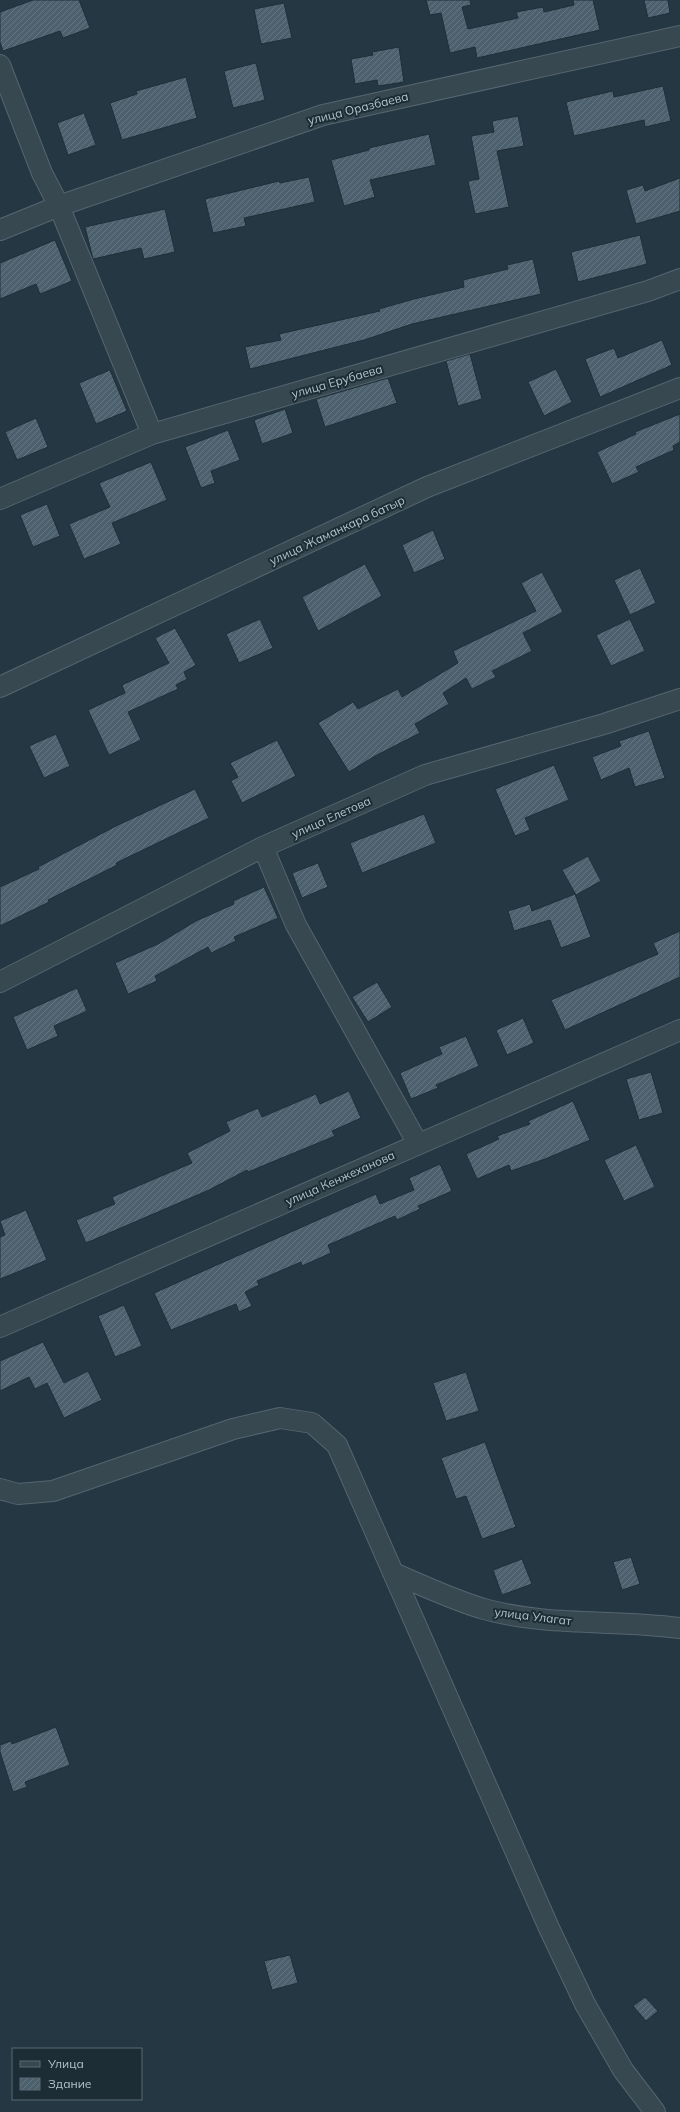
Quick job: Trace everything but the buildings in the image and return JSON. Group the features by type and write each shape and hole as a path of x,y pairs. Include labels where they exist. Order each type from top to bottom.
{"street":[{"name":"улица Оразбаева","path":"0,230 59,206 323,115 680,36"},
{"path":"0,65 42,173 59,206 152,434"},
{"name":"улица Ерубаева","path":"0,499 152,434 640,293 680,279"},
{"name":"улица Жаманкара батыр","path":"0,687 427,487 680,388"},
{"name":"улица Елетова","path":"0,982 263,846 425,776 604,724 680,699"},
{"path":"263,846 296,926 418,1144"},
{"name":"улица Кенжеханова","path":"0,1327 680,1030"},
{"path":"0,1489 18,1494 53,1491 233,1429 280,1418 312,1423 337,1445 585,2004 624,2070 655,2112"},
{"name":"улица Улагат","path":"394,1573 483,1609 515,1616 556,1621 680,1628"}]}
